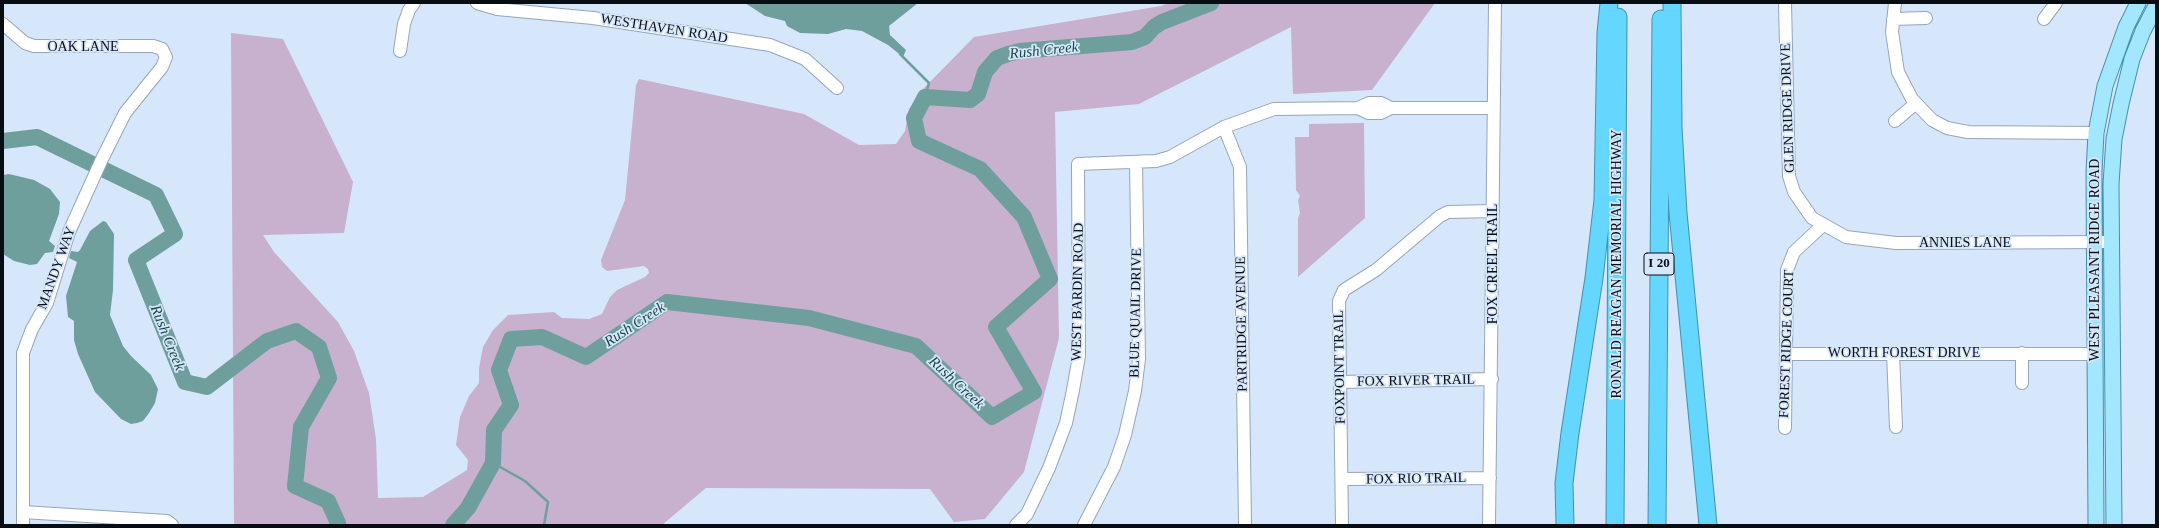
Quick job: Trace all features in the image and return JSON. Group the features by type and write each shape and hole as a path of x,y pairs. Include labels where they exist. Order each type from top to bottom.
{"highway":[{"path":"1564,525 1564,483 1570,433 1594,278 1603,200 1606,33 1609,3"},
{"name":"RONALD REAGAN MEMORIAL HIGHWAY","path":"1615,525 1618,3"},
{"name":"I 20","path":"1657,525 1662,3"},
{"path":"1672,3 1673,126 1678,213 1708,525"}],"main road":[{"name":"WEST PLEASANT RIDGE ROAD","path":"2096,525 2094,242 2096,133 2105,86 2126,27 2138,3"},
{"name":"WEST PLEASANT RIDGE ROAD","path":"2114,525 2112,166 2114,139 2120,104 2132,60 2143,31 2156,6"}],"street":[{"path":"400,51 404,24 409,10 414,3"},
{"name":"WESTHAVEN ROAD","path":"477,3 497,10 593,18 770,45 805,59 837,88"},
{"name":"FOX CREEL TRAIL","path":"1489,525 1492,379 1495,3"},
{"name":"GLEN RIDGE DRIVE","path":"1784,3 1789,176 1794,192 1804,207 1812,218 1823,224"},
{"path":"1895,3 1892,32 1898,72 1916,104 1932,120 1947,128 1968,132 2096,133"},
{"path":"2044,19 2056,3"},
{"path":"1893,19 1926,18"},
{"name":"OAK LANE","path":"3,24 25,43 34,46 153,46 162,49 166,57"},
{"name":"MANDY WAY","path":"23,525 23,353 32,329 47,303 70,232 102,159 125,113 162,67 166,57"},
{"path":"1895,121 1916,104"},
{"path":"1136,163 1156,161 1170,157 1224,127 1274,109 1358,108 1368,113 1381,113 1391,108 1494,108"},
{"name":"PARTRIDGE AVENUE","path":"1224,127 1240,167 1245,525"},
{"name":"WEST BARDIN ROAD","path":"1016,525 1027,514 1049,468 1066,423 1079,356 1078,164 1136,163"},
{"name":"BLUE QUAIL DRIVE","path":"1084,525 1114,467 1125,435 1135,391 1139,359 1136,163"},
{"name":"FOXPOINT TRAIL","path":"1342,525 1339,300 1344,290 1376,270 1440,216 1448,212 1493,211"},
{"name":"ANNIES LANE","path":"1823,224 1846,237 1896,243 2112,242"},
{"name":"FOREST RIDGE COURT","path":"1785,428 1787,270 1794,252 1823,224"},
{"path":"1893,353 1896,427"},
{"path":"2022,353 2022,383"},
{"name":"WORTH FOREST DRIVE","path":"1786,354 2095,354"},
{"name":"FOX RIVER TRAIL","path":"1340,382 1492,379"},
{"name":"FOX RIO TRAIL","path":"1342,479 1490,478"},
{"path":"23,512 167,521 172,525"}],"shaded area":[{"path":"745,3 918,3 889,26 890,35 906,50 903,57 888,45 862,31 846,29 828,34 800,33 787,26 785,21 765,16"},
{"path":"1168,3 1435,3 1372,90 1293,94 1291,27 1139,104 1055,112 1059,338 1024,472 985,519 954,522 930,489 706,488 662,525 234,525 231,33 283,39 353,182 344,233 263,235 274,252 338,322 354,351 369,393 376,439 378,498 423,497 467,470 468,460 456,445 460,417 469,396 479,383 479,368 483,347 493,330 508,315 554,312 562,318 589,319 602,314 610,297 617,290 645,277 649,273 648,269 644,266 607,271 602,267 601,260 625,200 636,85 639,79 804,114 859,145 896,144 905,131 909,109 921,91 974,37 1161,6"},
{"path":"1364,123 1365,218 1298,277 1298,218 1300,213 1298,200 1300,196 1296,190 1295,137 1309,137 1309,124"},
{"path":"9,174 34,180 50,189 60,202 59,214 49,241 55,246 53,252 45,253 37,264 30,265 14,261 3,254 3,175"},
{"path":"103,221 106,222 114,234 113,290 110,315 123,346 151,375 158,389 155,403 143,421 131,424 121,419 95,392 78,354 74,340 74,321 68,317 66,296 77,262 69,258 71,251 78,252 90,231"}],"waterway":[{"name":"Rush Creek","path":"453,525 468,508 493,463 494,430 511,405 499,370 511,339 542,337 586,357 667,302 809,318 916,346 992,417 1034,392 996,327 1050,279 1024,217 980,169 919,141 914,118 925,97 970,100 978,94 985,72 997,58 1020,51 1132,42 1145,37 1154,27 1162,22 1211,3"},
{"path":"900,54 929,83 925,97"},
{"name":"Rush Creek","path":"3,141 37,137 156,195 175,234 136,260 185,382 207,387 267,341 296,331 319,347 329,378 301,427 295,486 328,501 338,523 337,525"},
{"path":"493,463 525,481 548,502 544,525"}]}
